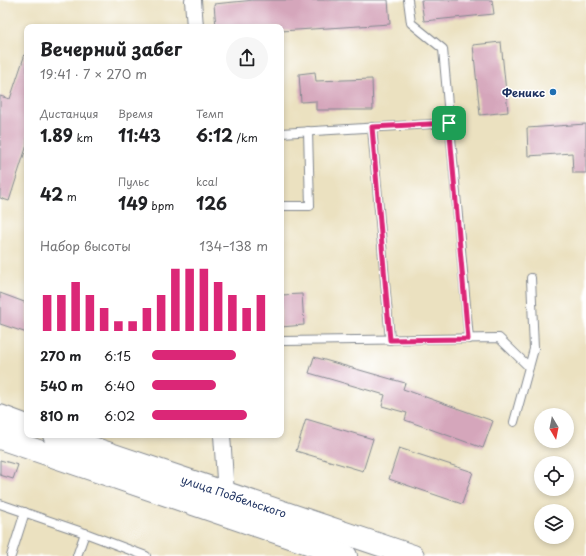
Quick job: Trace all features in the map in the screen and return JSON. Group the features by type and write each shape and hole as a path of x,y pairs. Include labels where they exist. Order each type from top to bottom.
{"main road":[{"path":"0,416 24,425"},
{"name":"улица Подбельского","path":"0,438 346,556"},
{"name":"улица Подбельского","path":"63,438 226,494 355,547 413,556"}],"street":[{"path":"193,0 194,24"},
{"path":"222,438 226,494"}],"lane":[{"path":"408,0 411,23 443,49 468,339"},
{"path":"284,133 449,123"},
{"path":"372,127 390,340"},
{"path":"284,206 310,206 308,131"},
{"path":"514,422 534,349 531,278"},
{"path":"284,341 499,338 529,367"},
{"path":"0,504 85,533 146,556"},
{"path":"11,556 25,512"},
{"path":"77,556 85,533"}],"building":[{"path":"254,0 388,0 390,24 284,31 284,24 216,24 214,4"},
{"path":"421,0 492,0 494,14 424,21"},
{"path":"501,42 508,112 480,115 473,45"},
{"path":"24,57 24,154 9,201 0,198 0,96 10,99"},
{"path":"315,72 316,81 372,79 373,110 316,110 316,101 301,102 299,74"},
{"path":"586,124 586,173 573,173 572,153 528,156 527,128"},
{"path":"0,293 24,302 24,332 0,324"},
{"path":"302,294 304,325 284,327 284,295"},
{"path":"314,357 405,383 403,389 493,421 483,448 405,420 407,413 382,406 385,395 309,373"},
{"path":"306,419 373,439 363,471 296,451"},
{"path":"399,448 473,472 462,504 389,479"},
{"path":"0,460 18,465 13,479 0,475"}],"place":[{"name":"Феникс","path":"553,92"}],"route":[{"path":"449,123 468,339 390,340 372,127 449,123"}]}
